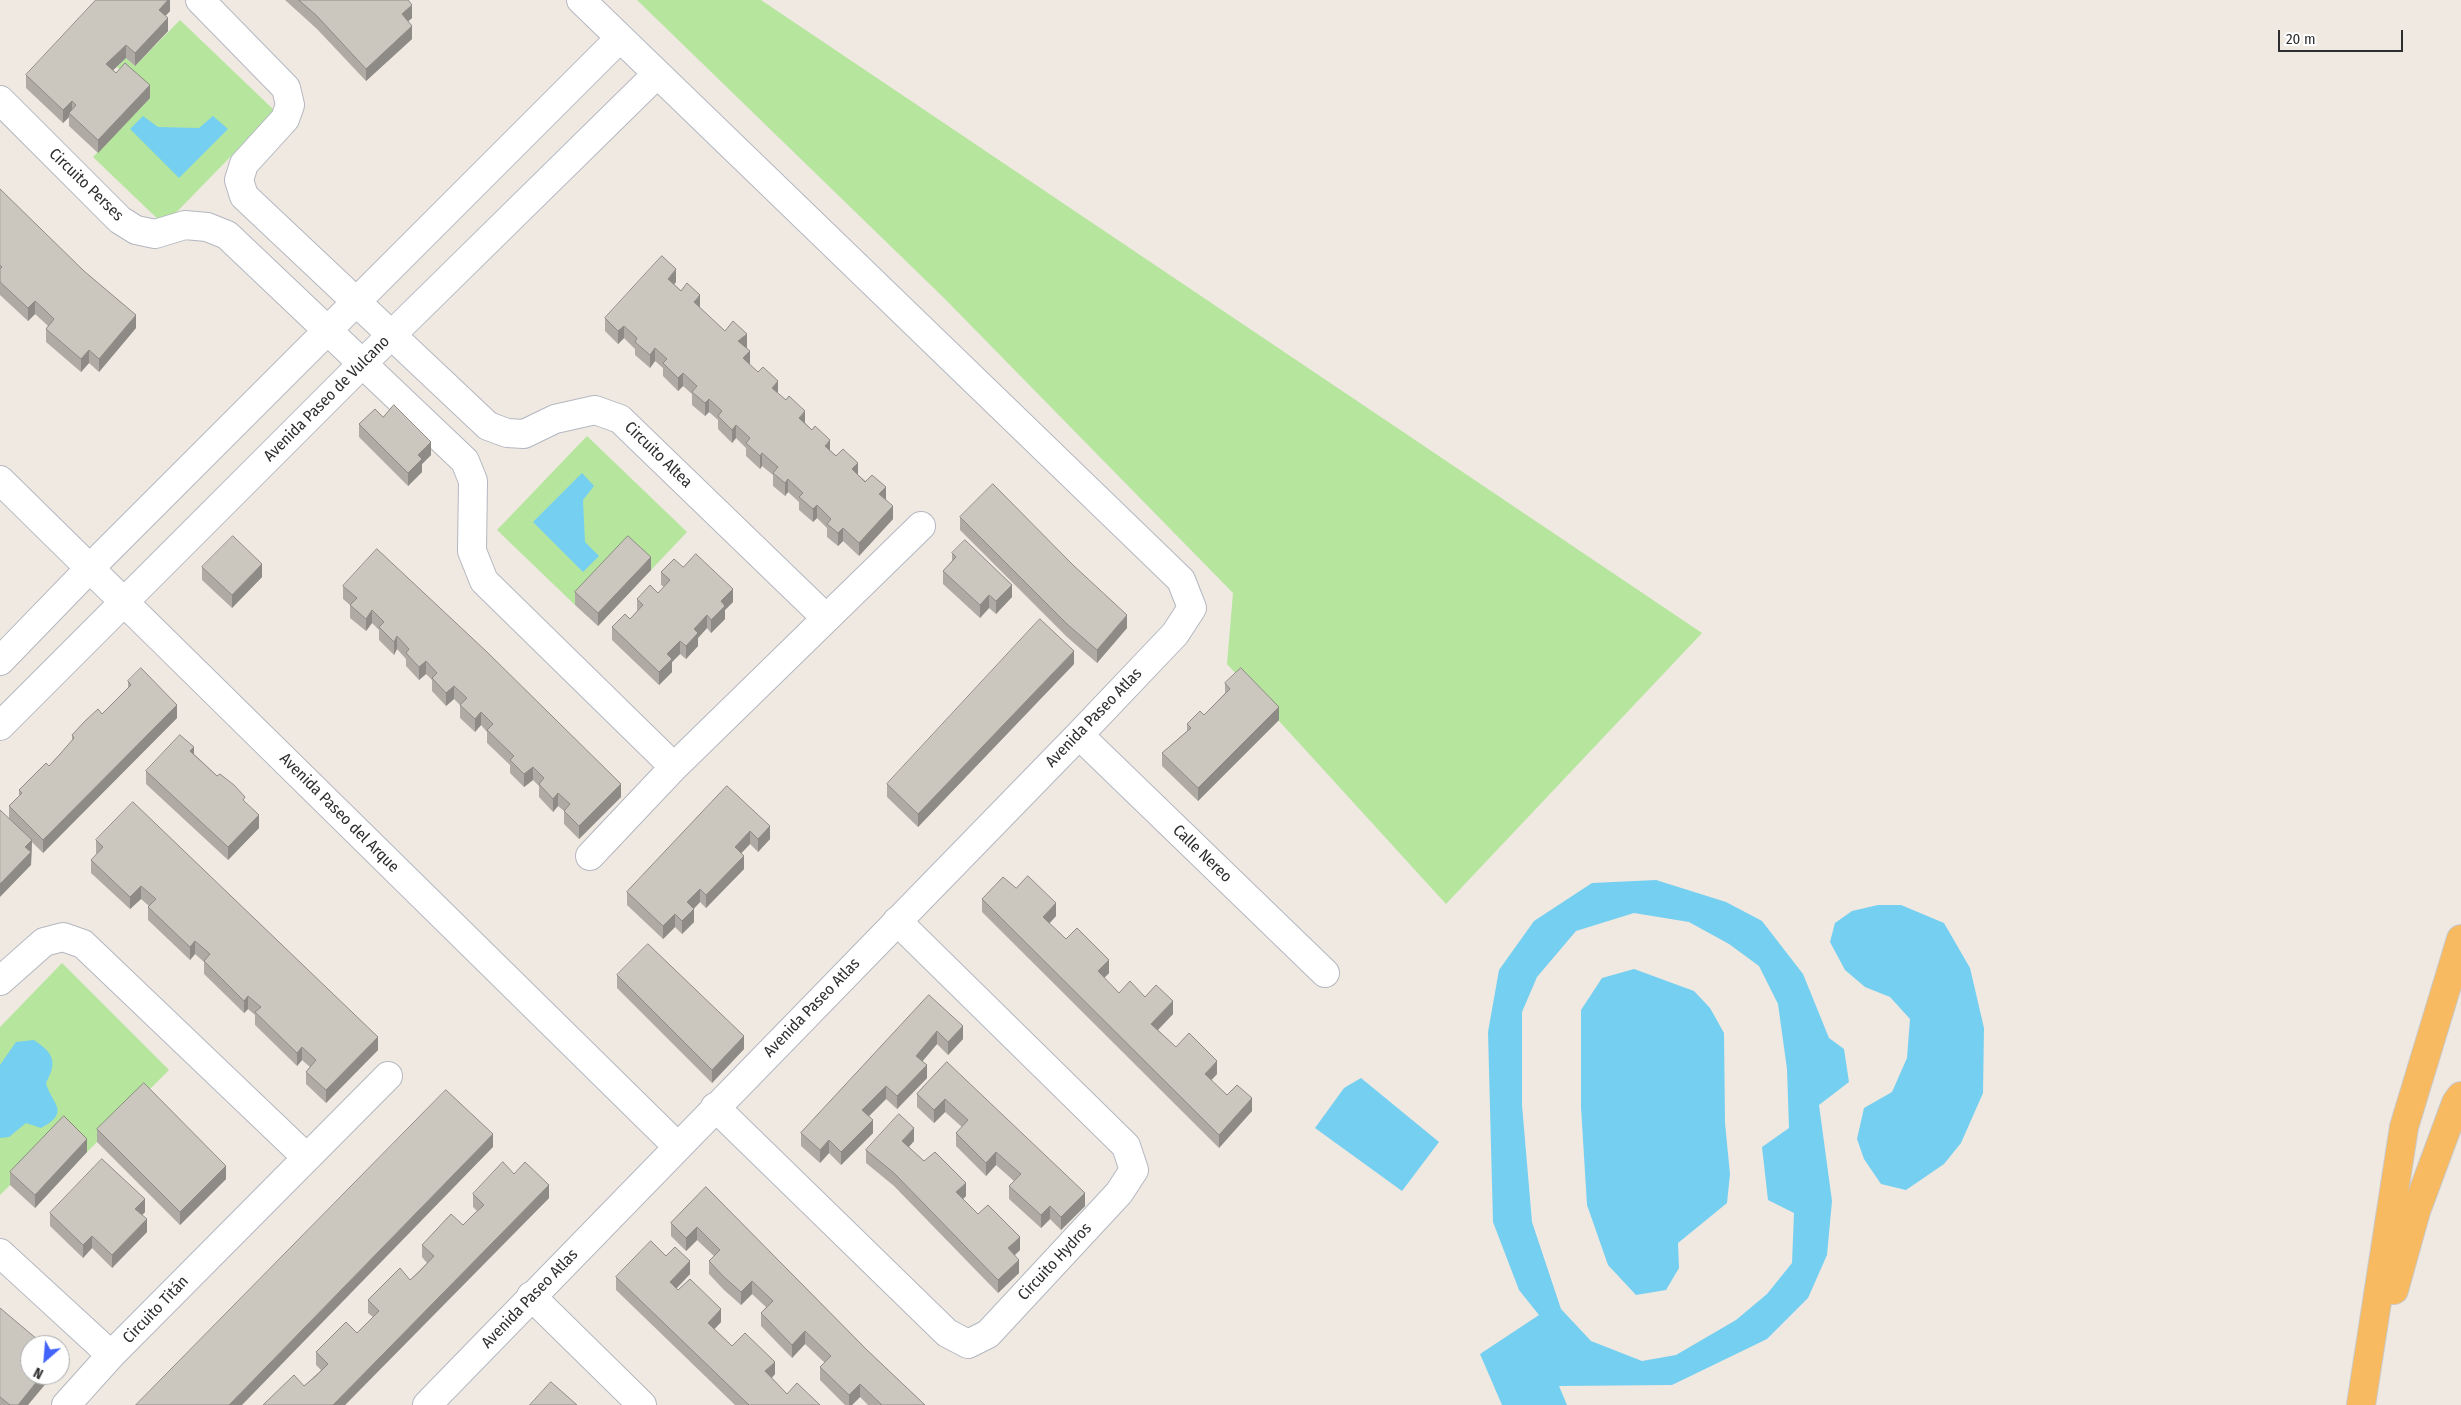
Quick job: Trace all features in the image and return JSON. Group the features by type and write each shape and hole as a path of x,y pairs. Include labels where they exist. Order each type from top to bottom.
{"highway":[{"path":"2361,1405 2404,1127 2461,939"},
{"path":"2361,1405 2416,1211 2456,1103 2461,1096"}],"street":[{"path":"200,0 286,88 290,105 285,119 244,164 239,180 244,196 356,302"},
{"path":"581,0 657,74"},
{"path":"0,661 90,568 620,38"},
{"name":"Avenida Paseo de Vulcano","path":"0,726 363,363 657,74"},
{"name":"Avenida Paseo Atlas","path":"427,1405 1079,735 1175,634 1192,608 1181,580 657,74"},
{"name":"Circuito Perses","path":"0,100 120,220 136,230 155,234 185,225 207,227 227,235 363,363"},
{"name":"Circuito Altea","path":"356,302 488,426 506,433 524,434 555,419 595,410 620,419 826,618"},
{"path":"363,363 465,461 473,481 472,551 484,581 674,767"},
{"name":"Avenida Paseo del Arque","path":"0,480 678,1147"},
{"path":"590,856 674,767 921,526"},
{"name":"Calle Nereo","path":"1079,735 1325,973"},
{"name":"Circuito Hydros","path":"715,1107 947,1333 968,1344 988,1334 1119,1193 1134,1170 1126,1146 897,921"},
{"path":"0,981 44,942 63,937 83,944 306,1157"},
{"name":"Circuito Titán","path":"0,1253 111,1355 388,1076"},
{"path":"531,1296 642,1405"},
{"path":"66,1405 111,1355"}],"green space":[{"path":"637,0 761,0 1702,633 1446,904 1227,664 1233,593 944,298"},
{"path":"180,20 275,111 164,225 93,157 150,98 117,67 126,58 135,66"},
{"path":"587,436 687,532 651,570 628,550 575,605 497,530"},
{"path":"62,963 169,1070 87,1152 10,1185 0,1195 0,1027"}],"water":[{"path":"143,116 158,127 199,128 213,116 228,129 179,178 130,129"},
{"path":"582,473 594,486 583,500 585,542 599,556 583,572 533,522"},
{"path":"1656,880 1726,902 1762,921 1803,974 1829,1038 1844,1049 1849,1082 1819,1105 1832,1201 1827,1255 1808,1298 1767,1339 1672,1385 1559,1386 1567,1405 1502,1405 1480,1354 1539,1315 1519,1290 1493,1222 1488,1032 1499,970 1534,921 1592,883","holes":["1634,913 1689,922 1729,944 1759,966 1778,1004 1787,1069 1789,1128 1762,1147 1768,1200 1794,1213 1792,1263 1767,1294 1736,1320 1676,1355 1642,1361 1591,1341 1561,1309 1532,1222 1522,1105 1522,1012 1537,977 1576,931"]},
{"path":"1878,905 1901,905 1944,923 1970,968 1984,1028 1983,1093 1961,1143 1944,1164 1906,1190 1881,1184 1864,1159 1857,1139 1864,1108 1892,1092 1907,1058 1910,1019 1890,997 1865,987 1845,970 1830,942 1835,923 1852,911"},
{"path":"1634,969 1694,991 1710,1008 1724,1033 1725,1123 1730,1174 1727,1203 1678,1243 1679,1268 1666,1290 1636,1295 1608,1265 1587,1205 1581,1107 1581,1010 1602,978"},
{"path":"34,1040 46,1049 52,1058 52,1069 46,1083 58,1112 56,1117 41,1128 26,1123 9,1137 0,1138 0,1065 16,1042"},
{"path":"1361,1078 1439,1142 1402,1191 1315,1128 1344,1088"}],"building":[{"path":"96,0 168,0 159,10 168,18 135,53 126,45 106,64 116,73 125,63 150,85 98,140 69,113 76,105 72,101 63,110 26,75"},
{"path":"299,0 408,0 412,5 402,14 412,26 366,69 317,16"},
{"path":"0,189 84,271 136,315 99,359 89,350 81,359 46,329 54,319 46,311 35,301 28,308 0,282 0,269 2,267 0,265"},
{"path":"662,256 676,269 668,279 681,291 687,283 700,295 694,302 725,331 733,321 747,334 738,341 750,351 743,358 758,372 763,367 778,381 772,388 786,400 789,396 805,411 799,418 812,430 815,426 830,440 825,446 836,456 843,449 858,463 852,469 865,482 872,475 886,487 879,494 893,506 859,543 843,528 838,533 827,524 831,519 817,505 813,509 799,497 803,493 788,479 785,483 773,473 778,467 762,453 760,456 746,443 750,438 736,425 732,430 718,416 722,411 709,399 705,403 692,392 697,386 683,373 678,378 663,363 667,359 655,348 650,355 635,342 637,338 624,326 618,331 605,318"},
{"path":"394,405 431,442 418,455 422,459 408,473 359,424 375,409 383,417"},
{"path":"993,484 1073,565 1127,615 1097,650 1067,624 960,517"},
{"path":"233,536 262,564 232,595 202,567"},
{"path":"628,536 651,557 598,613 575,592"},
{"path":"965,540 1012,585 996,601 989,595 980,605 943,571 956,557 952,553"},
{"path":"377,549 487,652 621,784 579,826 564,811 570,804 558,793 553,799 539,784 544,778 533,767 524,774 510,760 514,756 487,730 493,724 481,712 475,719 460,705 467,698 454,686 446,693 432,678 437,673 426,661 419,667 406,653 409,649 397,636 394,642 379,627 384,622 372,610 366,619 350,605 357,598 343,586"},
{"path":"696,554 733,589 721,601 725,606 711,620 707,615 694,629 698,633 686,646 680,641 667,654 672,659 659,672 612,627 625,614 630,619 643,605 637,599 650,585 658,593 670,580 661,572 674,559 683,567"},
{"path":"1040,619 1074,651 918,814 887,784"},
{"path":"141,668 177,705 43,840 9,806 22,793 19,790 46,763 49,766 61,753 74,738 72,735 85,721 98,709 102,714 131,685 128,681"},
{"path":"1241,668 1279,707 1198,788 1162,753 1191,728 1187,724 1200,711 1204,715 1230,689 1225,683"},
{"path":"180,735 194,747 190,751 217,776 220,774 234,785 245,797 243,800 259,815 228,847 146,771"},
{"path":"727,786 770,826 758,839 750,831 735,847 744,856 706,895 700,889 687,902 694,909 682,921 675,914 663,926 627,892"},
{"path":"133,802 378,1037 326,1090 306,1072 316,1060 302,1047 297,1053 255,1012 261,1007 248,996 244,1001 204,961 210,954 195,941 190,947 148,907 156,899 141,886 130,897 91,860 103,847 96,840"},
{"path":"0,810 32,840 25,847 31,852 0,884"},
{"path":"1028,876 1056,903 1043,917 1066,939 1077,928 1109,960 1098,971 1119,993 1130,981 1145,997 1156,985 1173,1001 1151,1024 1176,1047 1189,1033 1217,1061 1205,1074 1227,1095 1237,1085 1252,1098 1219,1135 982,899 1003,877 1016,888"},
{"path":"648,944 744,1036 712,1070 617,975"},
{"path":"929,995 963,1026 948,1042 937,1031 916,1056 927,1065 897,1096 886,1086 862,1110 873,1120 841,1152 829,1140 820,1150 801,1133"},
{"path":"947,1062 1085,1193 1061,1217 1050,1206 1041,1215 1009,1186 1021,1174 996,1152 986,1163 956,1133 968,1120 945,1099 934,1110 917,1094"},
{"path":"144,1083 226,1166 180,1212 97,1129"},
{"path":"446,1090 493,1134 229,1405 136,1405"},
{"path":"899,1114 914,1128 902,1141 924,1161 935,1152 966,1183 956,1192 978,1214 988,1205 1020,1237 1008,1248 1019,1260 998,1280 894,1173 866,1150"},
{"path":"64,1116 87,1139 35,1195 10,1172"},
{"path":"102,1159 145,1199 135,1209 147,1219 112,1255 92,1236 83,1245 50,1213"},
{"path":"503,1162 514,1174 525,1162 549,1185 333,1405 263,1405 294,1375 304,1386 328,1364 316,1352 346,1322 357,1333 379,1311 368,1300 400,1268 410,1280 419,1272 434,1256 422,1245 451,1214 463,1225 484,1205 473,1194"},
{"path":"706,1187 867,1350 925,1405 881,1405 860,1384 849,1395 820,1367 831,1356 805,1331 792,1345 761,1313 773,1301 752,1281 741,1292 724,1277 709,1261 720,1250 697,1227 686,1238 671,1223"},
{"path":"651,1241 666,1256 675,1247 690,1261 670,1282 678,1290 690,1279 721,1309 708,1323 732,1346 745,1333 775,1362 765,1371 787,1394 797,1383 820,1405 749,1405 616,1277"},
{"path":"0,1308 32,1335 20,1335 20,1385 34,1385 18,1405 10,1405 0,1397"},
{"path":"551,1382 577,1405 530,1405"}]}
